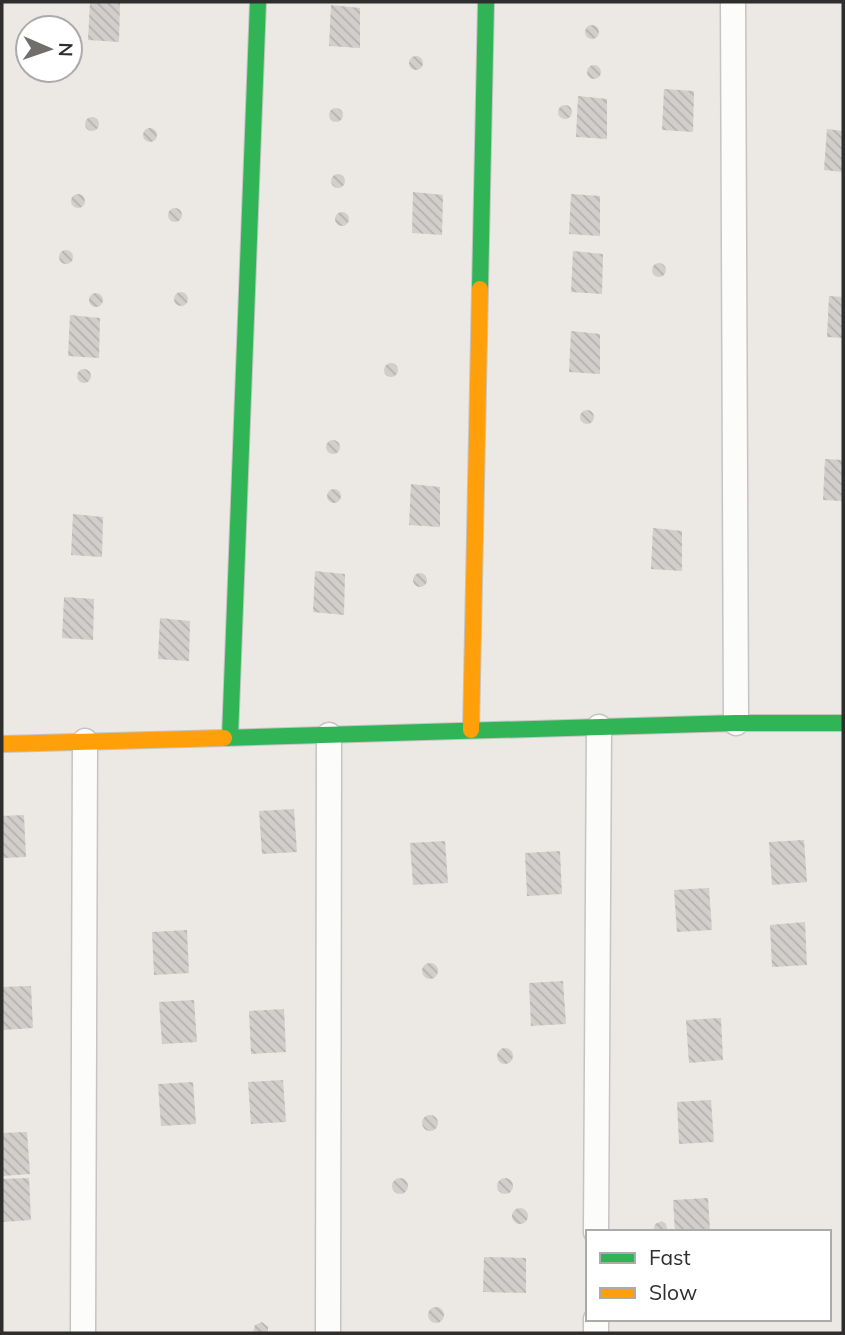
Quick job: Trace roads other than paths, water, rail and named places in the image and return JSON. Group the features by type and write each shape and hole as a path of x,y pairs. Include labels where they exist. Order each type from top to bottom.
{"street":[{"path":"230,737 258,2"},
{"path":"471,730 486,2"},
{"path":"733,2 736,723"},
{"path":"2,744 736,723 843,723"},
{"path":"596,1230 599,727"},
{"path":"328,1333 329,734"},
{"path":"83,1333 85,741"}]}
